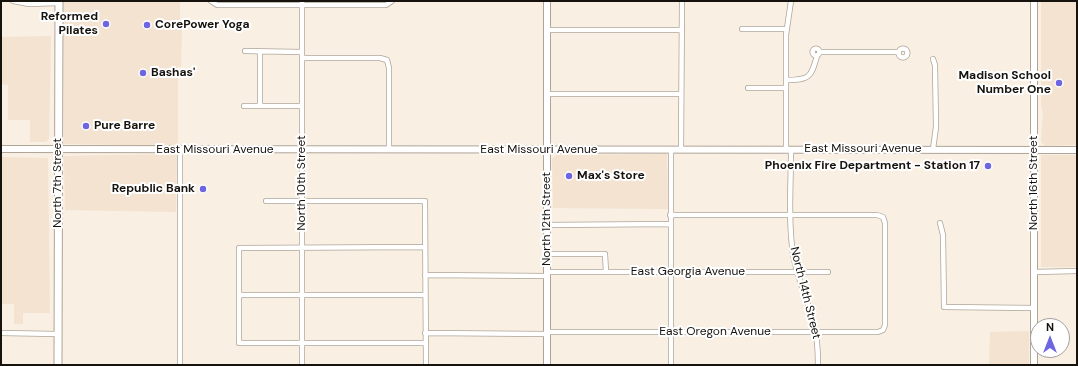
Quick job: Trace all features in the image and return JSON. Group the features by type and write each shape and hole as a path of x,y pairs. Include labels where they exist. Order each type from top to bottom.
{"main road":[{"name":"North 12th Street","path":"547,1 547,365"},
{"name":"North 16th Street","path":"1034,1 1034,365"},
{"name":"North 7th Street","path":"58,365 59,2"},
{"name":"East Missouri Avenue","path":"1,149 1077,150"}],"street":[{"path":"13,1 29,4 59,2"},
{"path":"681,150 682,1"},
{"name":"North 14th Street","path":"791,1 786,29 786,88 793,255 816,332 818,365"},
{"path":"212,2 217,5 302,3 386,5 392,2"},
{"name":"North 10th Street","path":"302,3 302,365"},
{"path":"742,29 786,29"},
{"path":"547,30 682,30"},
{"path":"244,52 302,52"},
{"path":"260,52 260,106"},
{"path":"786,80 803,80 808,77 814,69 818,54 898,52"},
{"path":"302,58 380,58 387,60 389,68 389,149"},
{"path":"933,59 935,65 936,127 933,149"},
{"path":"748,88 786,88"},
{"path":"547,94 681,94"},
{"path":"244,106 302,106"},
{"path":"180,150 180,365"},
{"path":"671,150 671,365"},
{"path":"266,201 425,201 426,365"},
{"path":"670,215 791,215"},
{"name":"East Oregon Avenue","path":"425,333 671,331 878,332 883,330 885,325 885,223 883,217 877,215 791,215"},
{"path":"940,223 943,234 944,307 1034,308"},
{"path":"547,225 670,224"},
{"path":"425,247 239,248 239,343 426,343"},
{"path":"547,254 605,254 606,272"},
{"path":"1034,272 1077,271"},
{"name":"East Georgia Avenue","path":"425,275 606,272 828,272"},
{"path":"239,295 425,295"},
{"path":"1,333 58,334"}],"shaded area":[{"path":"63,1 180,1 180,28 182,29 181,67 178,67 178,146 64,144"},
{"name":"Madison School Number One","path":"1041,1 1077,1 1077,145 1045,146 1041,141 1043,113 1041,106"},
{"path":"51,36 49,139 46,142 30,142 30,120 8,120 8,85 2,84 1,37"},
{"path":"177,154 176,212 65,210 64,156"},
{"path":"667,154 668,209 553,208 552,159 556,155"},
{"path":"1041,155 1077,155 1077,267 1041,267"},
{"path":"1,157 48,158 50,313 23,313 23,324 14,324 14,304 1,304"},
{"path":"1029,331 1029,365 989,365 990,332"}],"place":[{"name":"Reformed Pilates","path":"106,24"},
{"name":"CorePower Yoga","path":"147,25"},
{"name":"Bashas'","path":"143,73"},
{"name":"Madison School Number One","path":"1059,83"},
{"name":"Pure Barre","path":"86,126"},
{"name":"Phoenix Fire Department - Station 17","path":"988,166"},
{"name":"Max's Store","path":"569,176"},
{"name":"Republic Bank","path":"203,189"}]}
